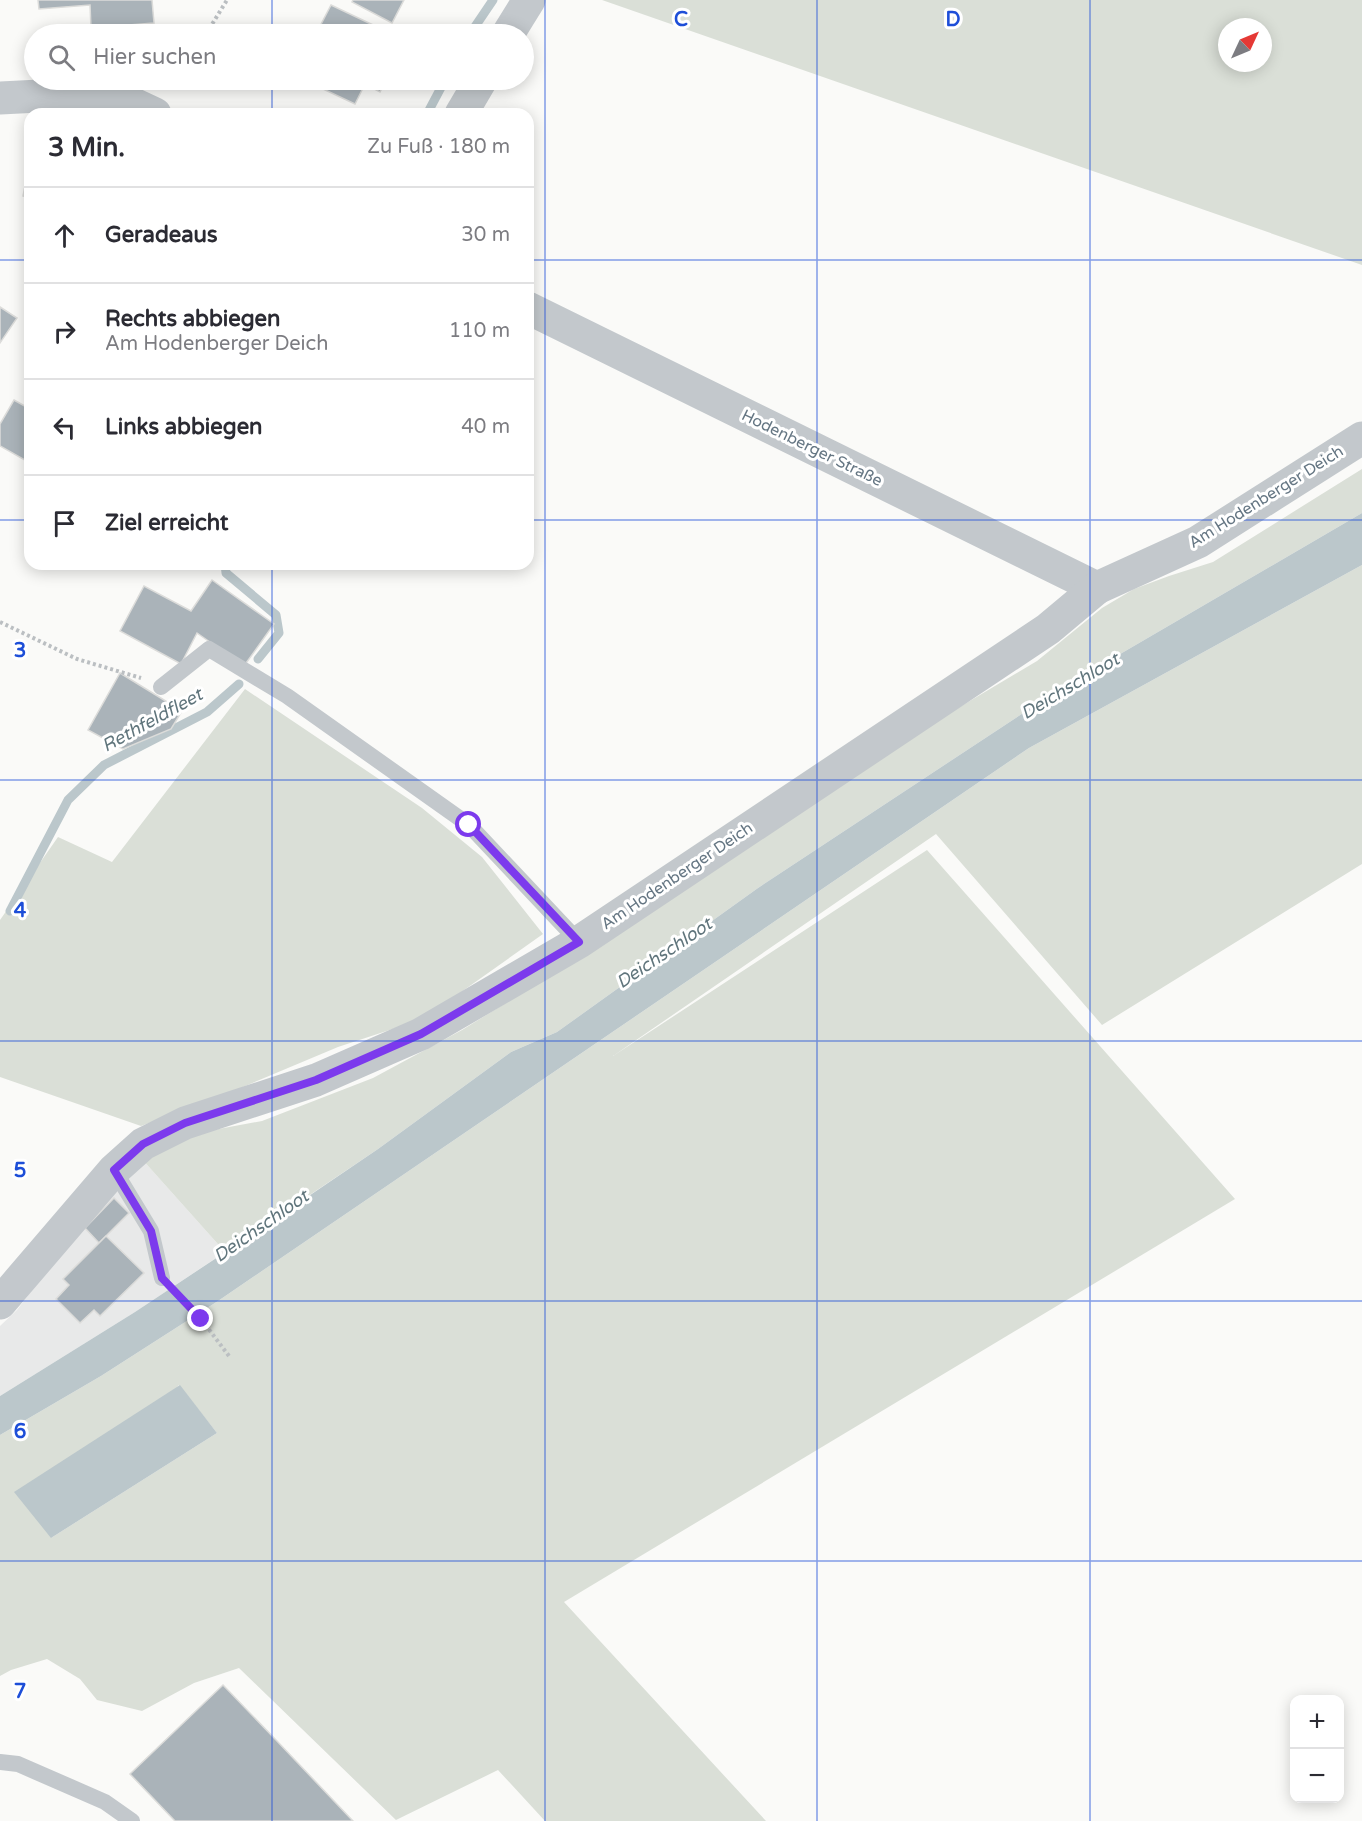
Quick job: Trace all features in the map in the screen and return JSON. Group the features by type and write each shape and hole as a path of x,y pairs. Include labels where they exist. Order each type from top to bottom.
{"street":[{"path":"514,24 530,0"},
{"path":"464,108 475,90"},
{"path":"0,98 98,93 125,100 142,108"},
{"name":"Hodenberger Straße","path":"534,311 1097,588"},
{"name":"Am Hodenberger Deich","path":"0,1303 59,1231 114,1170 143,1144 185,1123 316,1080 421,1034 579,942 1048,629 1097,588 1198,542 1362,438"}],"lane":[{"path":"160,687 209,649 287,696 469,825 579,942"},
{"path":"114,1170 151,1231 162,1278"},
{"path":"0,1762 18,1764 105,1802 132,1821"}],"path":[{"path":"212,24 227,0"},
{"path":"0,622 77,659 131,674 160,687"},
{"path":"162,1278 201,1319 229,1356"}],"shaded area":[{"path":"602,0 1362,0 1362,265"},
{"path":"1362,469 1362,513 1055,692 758,888 557,1032 511,1052 378,1149 225,1252 141,1158 197,1133 262,1121 373,1078 462,1030 556,972 953,711 1037,661 1102,608 1134,589 1213,562"},
{"path":"1362,565 1362,864 1102,1025 936,834 613,1056 927,850 1235,1199 564,1602 766,1821 545,1821 498,1770 396,1820 239,1668 194,1683 142,1711 97,1700 80,1679 47,1659 11,1670 0,1676 0,1435 101,1376 218,1301 1029,748","holes":["179,1385 217,1433 51,1538"]},
{"path":"245,689 422,808 482,857 543,934 423,1019 338,1047 231,1092 141,1126 0,1077 0,920 58,837 112,862"},
{"path":"141,1158 225,1252 135,1312 0,1396 0,1326 17,1310 69,1241"}],"water":[{"name":"Deichschloot","path":"1362,513 1362,565 1029,748 218,1301 101,1376 0,1435 0,1396 135,1312 269,1223 378,1149 511,1052 557,1032 758,888 1055,692"},
{"path":"180,1385 217,1433 51,1538 14,1492"}],"building":[{"path":"38,0 152,0 154,23 91,24 90,5 39,9"},
{"path":"353,0 404,0 392,23 352,2"},
{"path":"331,5 371,24 321,24"},
{"path":"325,90 362,90 355,104"},
{"path":"0,307 17,318 0,343"},
{"path":"14,400 24,406 24,460 0,446 0,424"},
{"path":"212,580 274,624 244,666 197,633 181,664 120,631 144,586 191,611"},
{"path":"120,673 182,711 171,729 123,749 88,730"},
{"path":"114,1198 129,1213 99,1243 85,1228"},
{"path":"106,1236 144,1273 100,1316 94,1310 80,1323 56,1299 69,1285 63,1279"},
{"path":"223,1685 353,1821 175,1821 130,1774"}],"waterway":[{"name":"Rethfeldfleet","path":"477,24 493,0"},
{"name":"Rethfeldfleet","path":"430,108 440,90"},
{"name":"Rethfeldfleet","path":"226,570 226,573 276,615 279,633 258,659"},
{"name":"Rethfeldfleet","path":"10,911 68,800 104,765 207,712 239,684"}],"route":[{"path":"201,1319 162,1278 151,1231 114,1170 143,1144 185,1123 316,1080 421,1034 579,942 469,825"}]}
